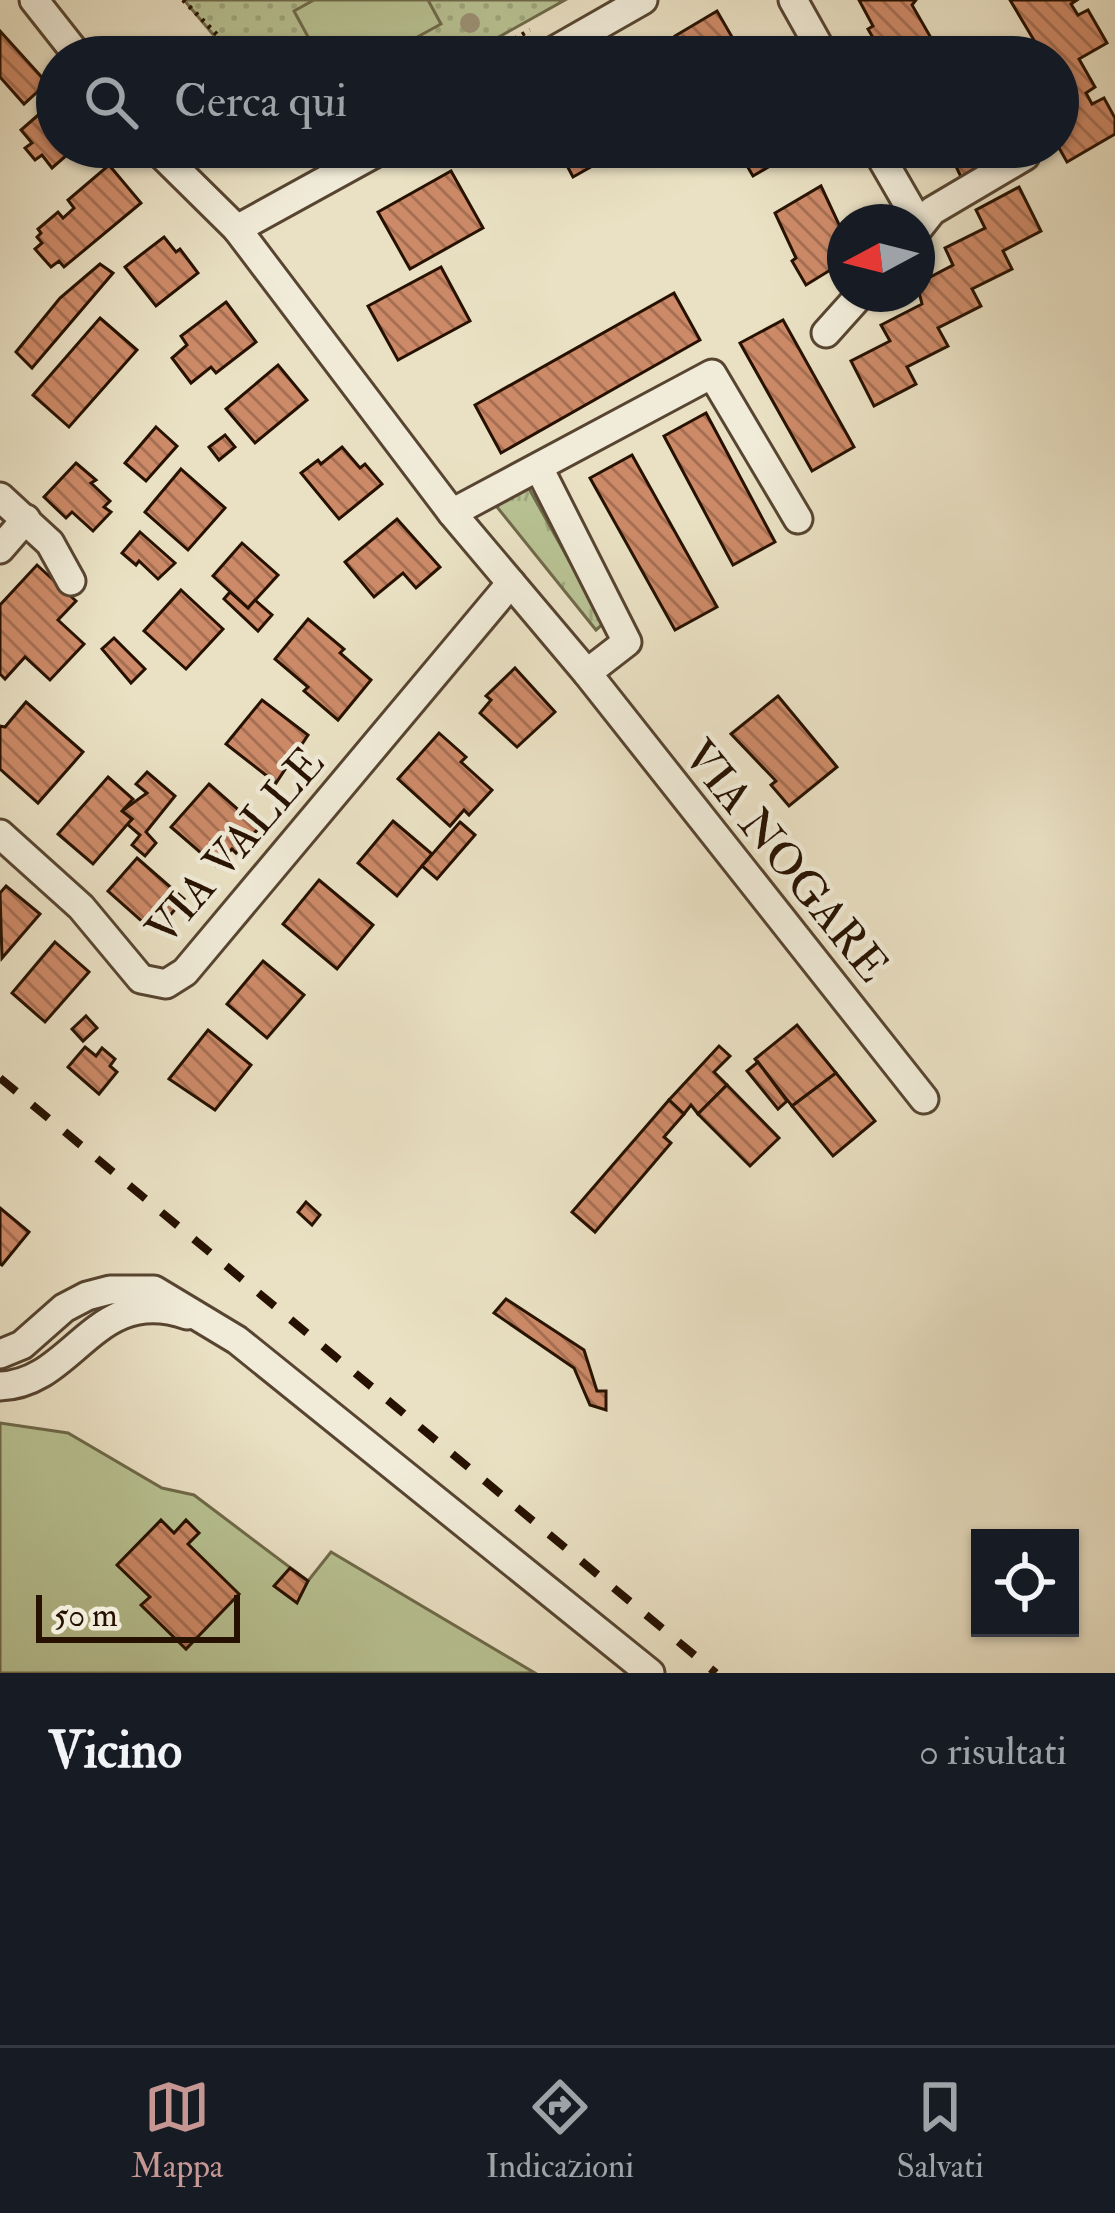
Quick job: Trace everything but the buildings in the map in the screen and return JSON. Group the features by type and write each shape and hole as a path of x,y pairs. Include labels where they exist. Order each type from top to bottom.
{"street":[{"path":"34,0 62,36"},
{"path":"580,36 644,0"},
{"path":"793,0 813,36"},
{"name":"VIA NOGARE","path":"175,168 237,229 452,513 587,673 924,1099"},
{"path":"237,229 348,168"},
{"path":"886,168 906,204"},
{"path":"935,210 1005,168"},
{"path":"826,333 845,312"},
{"path":"452,513 712,374 798,519"},
{"path":"539,468 627,642 587,673"},
{"path":"0,497 50,543 71,581"},
{"path":"0,549 26,519"},
{"name":"VIA VALLE","path":"0,834 80,908 141,979 157,984 173,981 511,583"},
{"path":"0,1354 37,1334 64,1308 110,1290 154,1290 214,1324 650,1673"},
{"path":"0,1386 47,1370 87,1333 136,1311 168,1308 214,1324"}],"path":[{"path":"184,0 219,36"}],"green space":[{"path":"184,0 565,0 501,36 214,36"},
{"path":"314,0 428,0 441,24 419,36 308,36 294,11"},
{"path":"527,485 604,623 596,630 493,502"},
{"path":"0,1423 68,1433 162,1488 194,1495 308,1581 331,1552 535,1673 0,1673"}],"railway":[{"path":"0,1078 716,1673"}]}
